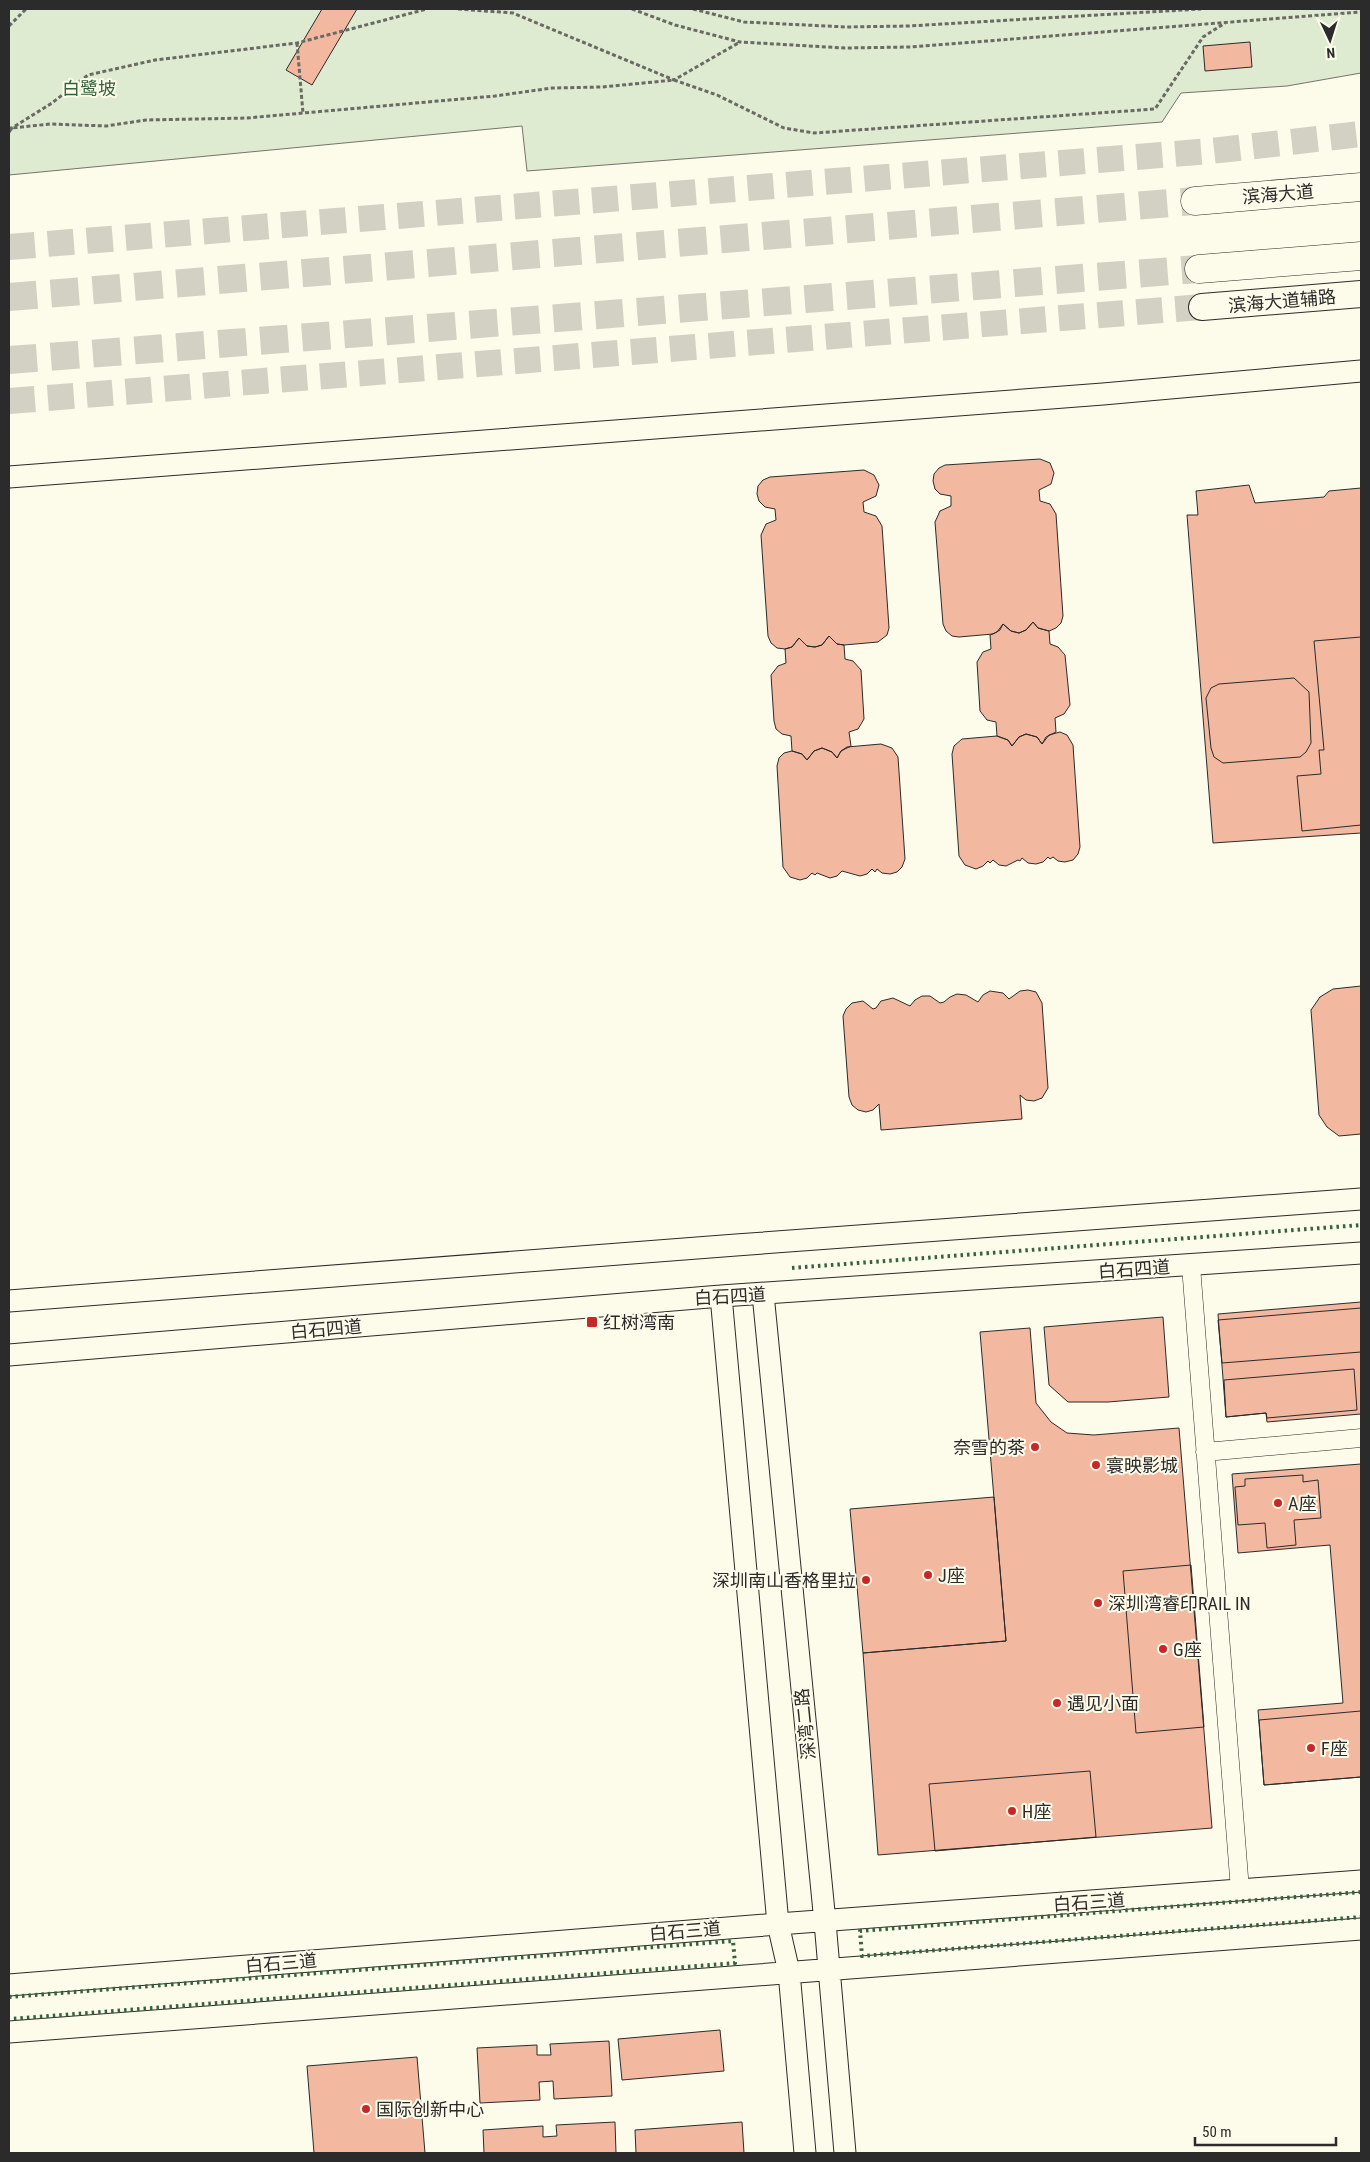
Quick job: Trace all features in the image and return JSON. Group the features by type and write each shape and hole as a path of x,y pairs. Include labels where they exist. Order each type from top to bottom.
{"highway":[{"name":"滨海大道","path":"1195,201 1361,187"},
{"path":"1199,269 1361,256"}],"main road":[{"name":"滨海大道辅路","path":"1202,307 1361,294"}],"street":[{"path":"9,477 1103,394 1361,372"},
{"path":"9,1301 1361,1199"},
{"name":"白石四道","path":"9,1355 721,1296 1191,1266 1361,1253"},
{"path":"1191,1266 1240,1890"},
{"name":"深湾二路","path":"763,1294 825,1922 845,2153"},
{"path":"721,1296 778,1924 789,1972 805,2153"},
{"path":"1205,1452 1361,1438"},
{"name":"白石三道","path":"9,1985 778,1924 1361,1881"},
{"path":"9,2032 1361,1929"}],"path":[{"path":"9,26 26,9"},
{"path":"9,132 10,128 52,103 88,75 154,60 297,43 427,9"},
{"path":"458,9 513,13 674,80 717,95 784,128 814,133 1155,109 1203,37 1225,23"},
{"path":"632,9 675,26 740,42 845,48 909,47 1361,12"},
{"path":"693,9 744,22 846,27 908,26 1202,9"},
{"path":"10,128 50,124 106,126 146,120 247,118 495,96 552,88 602,87 674,80 740,42"},
{"path":"297,43 303,113"}],"green space":[{"name":"白鹭坡","path":"9,9 1361,9 1361,73 1287,86 1181,93 1162,122 527,171 522,126 9,175"}],"building":[{"path":"322,9 357,9 312,85 286,70"},
{"path":"1250,42 1252,67 1205,71 1203,46"},
{"path":"1040,459 1050,463 1054,473 1051,484 1039,490 1040,501 1050,504 1056,514 1063,616 1061,623 1049,631 1038,628 1033,622 1026,630 1019,633 1011,631 1003,624 1000,630 993,634 952,636 946,631 943,624 935,522 940,511 951,506 951,496 940,494 935,489 934,474 945,465"},
{"path":"864,470 874,475 879,485 876,496 863,502 864,512 876,516 882,526 889,628 887,635 878,642 844,645 837,644 829,636 822,645 815,647 807,646 799,638 792,647 785,649 777,648 771,643 768,636 761,535 766,524 776,520 775,509 765,507 759,501 757,494 758,486 763,480 770,477"},
{"path":"1249,485 1255,503 1324,497 1329,491 1361,488 1361,833 1213,843 1187,515 1198,515 1196,491"},
{"path":"1033,622 1038,628 1049,631 1050,644 1058,647 1065,655 1070,705 1064,714 1055,718 1056,732 1046,737 1042,744 1037,737 1026,734 1019,737 1012,746 1008,740 997,736 996,722 987,720 980,711 977,662 983,652 991,649 990,635 997,632 1003,624 1011,631 1019,633 1026,630"},
{"path":"829,636 837,644 844,645 845,659 853,661 861,670 864,719 858,729 849,732 851,746 841,751 837,758 832,752 822,748 814,751 807,760 802,754 792,751 791,736 782,734 776,729 771,675 778,666 786,663 785,649 792,647 799,638 807,646 815,647 822,645"},
{"path":"1361,637 1361,825 1302,831 1297,776 1321,774 1319,750 1324,750 1314,641"},
{"path":"1294,678 1309,692 1311,743 1306,752 1300,757 1223,763 1214,757 1211,748 1206,698 1211,688 1219,684"},
{"path":"1060,732 1067,735 1073,745 1080,847 1078,854 1073,860 1065,862 1048,857 1043,862 1036,864 1028,863 1022,858 1020,861 1018,860 1006,866 999,865 993,860 976,869 965,865 959,856 952,754 954,746 962,739 997,736 1008,740 1012,746 1019,737 1026,734 1037,737 1042,744 1049,735"},
{"path":"881,744 892,748 898,757 905,859 902,867 897,872 890,874 882,873 877,869 875,872 872,869 867,874 860,876 842,871 837,876 830,878 817,873 815,875 812,873 807,878 800,880 790,877 783,867 777,766 779,758 784,753 792,751 802,754 807,760 814,751 822,748 832,752 837,758 841,751 847,747"},
{"path":"1361,986 1361,1134 1339,1136 1327,1127 1319,1115 1311,1010 1320,997 1333,989"},
{"path":"990,991 1003,993 1009,999 1020,991 1036,992 1042,1003 1048,1088 1042,1098 1034,1101 1026,1100 1020,1095 1022,1119 881,1130 879,1104 873,1110 866,1112 858,1110 852,1105 849,1097 843,1016 846,1009 852,1003 863,1001 873,1009 881,1001 893,998 910,1006 922,996 930,996 940,1003 957,994 966,995 978,1002 983,995"},
{"path":"1361,1302 1361,1414 1267,1422 1266,1413 1226,1417 1218,1314"},
{"path":"1361,1308 1361,1352 1222,1363 1218,1320"},
{"path":"1163,1317 1169,1397 1108,1402 1068,1402 1049,1385 1044,1327"},
{"name":"深圳湾睿印RAIL IN","path":"1030,1328 1036,1403 1051,1422 1067,1433 1094,1435 1179,1428 1212,1828 878,1855 863,1653 1006,1641 980,1332"},
{"path":"1354,1369 1357,1410 1267,1418 1266,1413 1226,1417 1224,1380"},
{"path":"1361,1464 1361,1777 1264,1785 1258,1710 1343,1703 1330,1545 1238,1553 1232,1474"},
{"name":"A座","path":"1303,1475 1303,1482 1318,1480 1321,1518 1294,1520 1296,1545 1267,1548 1265,1523 1238,1525 1235,1487 1245,1486 1245,1479"},
{"name":"J座","path":"994,1497 1006,1641 863,1653 850,1509"},
{"name":"G座","path":"1191,1565 1204,1727 1136,1733 1123,1571"},
{"name":"F座","path":"1361,1711 1361,1777 1264,1785 1259,1720"},
{"name":"H座","path":"1090,1771 1096,1837 935,1851 929,1784"},
{"path":"720,2030 724,2071 622,2080 618,2039"},
{"path":"609,2041 612,2096 554,2099 553,2081 539,2082 540,2100 480,2103 477,2048 537,2045 537,2055 551,2055 550,2044"},
{"name":"国际创新中心","path":"417,2057 425,2153 314,2153 307,2066"},
{"path":"615,2122 616,2153 484,2153 483,2130 543,2126 543,2137 557,2136 556,2125"},
{"path":"742,2122 744,2153 636,2153 635,2130"}],"tunnel":[{"path":"9,247 1211,151 1361,134"},
{"path":"9,297 1195,201"},
{"path":"9,360 1199,269"},
{"path":"9,401 1202,307"}],"hedge":[{"path":"792,1268 1361,1225"},
{"path":"1361,1892 860,1931 862,1956 1361,1917"},
{"path":"9,1997 733,1941 735,1963 9,2019"}],"place":[{"name":"红树湾南","path":"592,1322"},
{"name":"奈雪的茶","path":"1035,1447"},
{"name":"寰映影城","path":"1096,1465"},
{"name":"A座","path":"1278,1503"},
{"name":"J座","path":"928,1575"},
{"name":"深圳南山香格里拉","path":"866,1580"},
{"name":"深圳湾睿印RAIL IN","path":"1098,1603"},
{"name":"G座","path":"1163,1649"},
{"name":"遇见小面","path":"1057,1703"},
{"name":"F座","path":"1311,1748"},
{"name":"H座","path":"1012,1811"},
{"name":"国际创新中心","path":"366,2109"}]}
